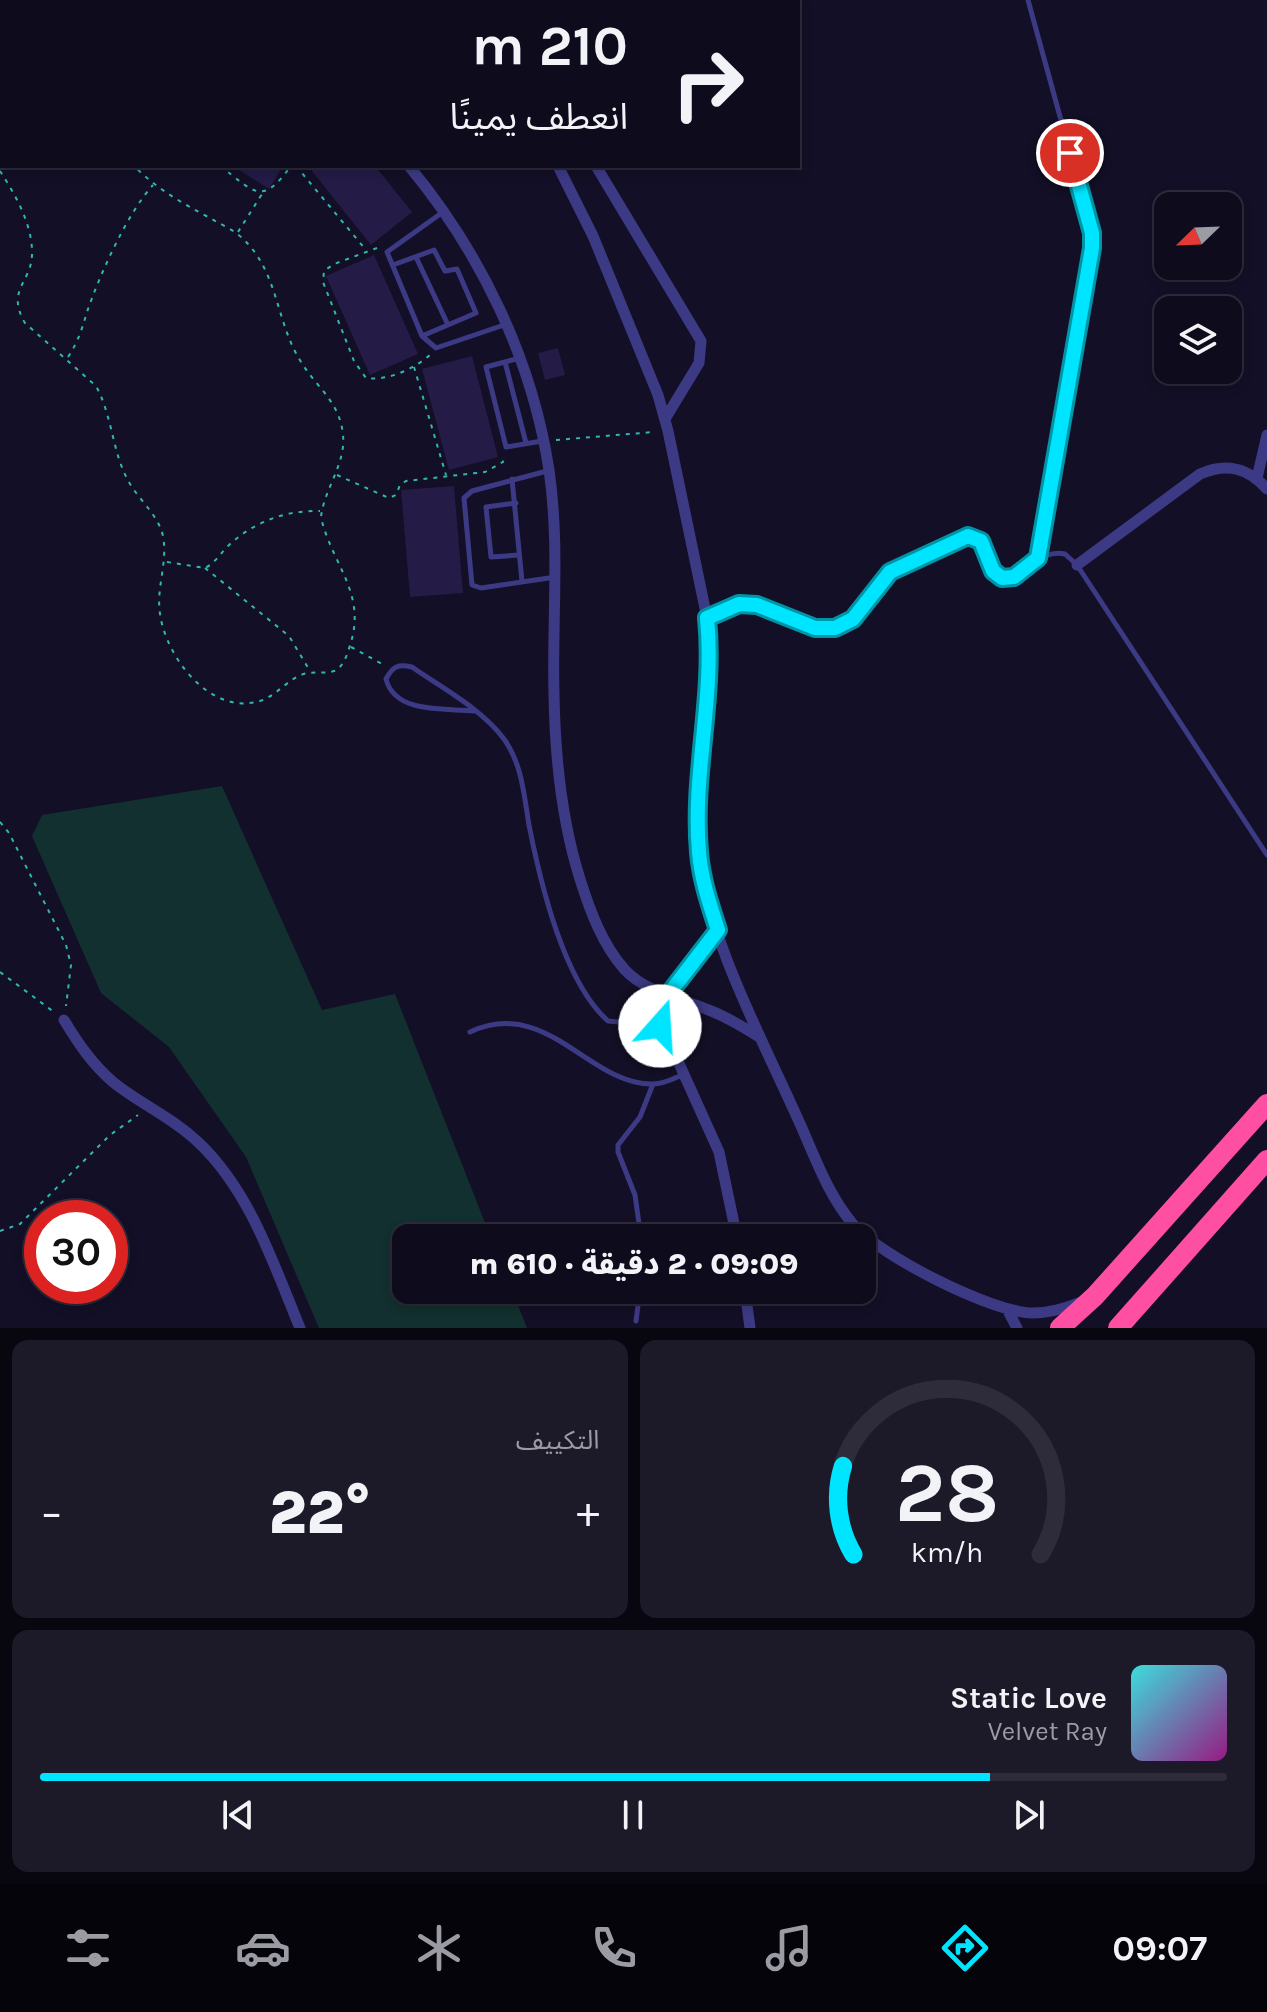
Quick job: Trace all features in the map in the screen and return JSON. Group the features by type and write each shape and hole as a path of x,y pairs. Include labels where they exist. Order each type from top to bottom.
{"highway":[{"path":"1060,1328 1095,1296 1267,1104"},
{"path":"1118,1328 1266,1164"}],"street":[{"path":"411,168 466,246 507,324 520,358 543,441 549,471 557,577 554,707 561,798 586,900 613,955 636,980 667,996 725,1017 760,1038"},
{"path":"559,168 593,236 632,328 667,425 707,618 710,676 697,819 704,884 718,930 760,1038 829,1185 852,1224 886,1254 1007,1309 1036,1313 1051,1311 1095,1296"},
{"path":"597,168 701,341 699,363 667,425"},
{"path":"1257,478 1267,435"},
{"path":"1077,565 1211,469 1235,468 1257,478 1267,489"},
{"path":"718,930 659,1011 660,1026 719,1152 734,1224"},
{"path":"64,1020 92,1063 112,1081 185,1130 201,1145 238,1192 257,1224 300,1328"},
{"path":"747,1304 750,1328"},
{"path":"1007,1309 1017,1328"}],"lane":[{"path":"1028,0 1092,233 1038,558"},
{"path":"444,212 387,252 422,336 436,348 507,324"},
{"path":"393,265 434,250 445,271 457,269 476,313 422,336"},
{"path":"416,257 448,325"},
{"path":"520,358 486,367 506,447 543,441"},
{"path":"505,362 526,443"},
{"path":"549,471 472,491 464,498 472,585 481,588 557,577"},
{"path":"512,479 522,581"},
{"path":"516,503 486,507 491,557 519,555"},
{"path":"707,618 739,604 757,605 815,628 835,628 853,619 890,572 968,536 981,541 993,571 1002,578 1014,577 1038,558 1060,552 1077,565 1267,855"},
{"path":"474,711 413,705 397,699 388,689 386,679 391,669 400,665 412,667 474,711 503,737 518,764 541,884 584,993 608,1021 660,1026"},
{"path":"470,1032 490,1024 522,1025 553,1037 619,1076 653,1084 683,1075"},
{"path":"639,1224 635,1195 618,1145 640,1117 653,1084"},
{"path":"636,1321 638,1304"}],"path":[{"path":"0,171 23,214 32,245 31,262 18,289 19,312 25,323 96,386 104,400 124,472 162,531 165,561 158,592 162,625 172,654 192,678 218,696 247,703 265,699 310,670 337,670 350,646 356,625 356,605 323,528 320,511 336,474 344,438 339,413 327,391 302,365 285,333 270,273 256,251 238,233 152,186 136,168"},
{"path":"223,168 248,187 263,192 274,189 290,168"},
{"path":"298,168 366,251"},
{"path":"67,359 81,335 87,312 138,201 152,186"},
{"path":"238,233 263,192"},
{"path":"387,252 378,248 366,251 324,271 323,282 354,361 366,378 379,380 414,367 436,348"},
{"path":"414,367 446,476"},
{"path":"543,441 667,425"},
{"path":"336,474 389,498 396,495 400,485 406,481 485,472 503,462 506,447"},
{"path":"165,561 205,568 252,528 295,511 320,511"},
{"path":"205,568 297,645 310,670"},
{"path":"350,646 391,669"},
{"path":"0,822 55,918 70,955 71,976 64,1020 0,972"},
{"path":"0,1231 20,1224 110,1135 149,1107"}],"green space":[{"path":"222,786 322,1010 395,994 485,1224 392,1224 392,1304 518,1304 527,1328 319,1328 246,1157 169,1047 101,993 32,836 42,815"}],"building":[{"path":"236,168 282,168 269,189"},
{"path":"310,168 377,168 412,212 371,245"},
{"path":"374,255 418,354 370,375 326,276"},
{"path":"558,348 565,375 545,380 538,353"},
{"path":"472,356 498,457 449,470 422,369"},
{"path":"454,486 463,593 410,597 401,490"}],"route":[{"path":"660,1026 661,1004 718,930 704,884 697,819 710,676 707,618 739,604 757,605 815,628 835,628 853,619 890,572 968,536 981,541 993,571 1002,578 1014,577 1038,558 1092,248 1092,233 1070,153"}]}
